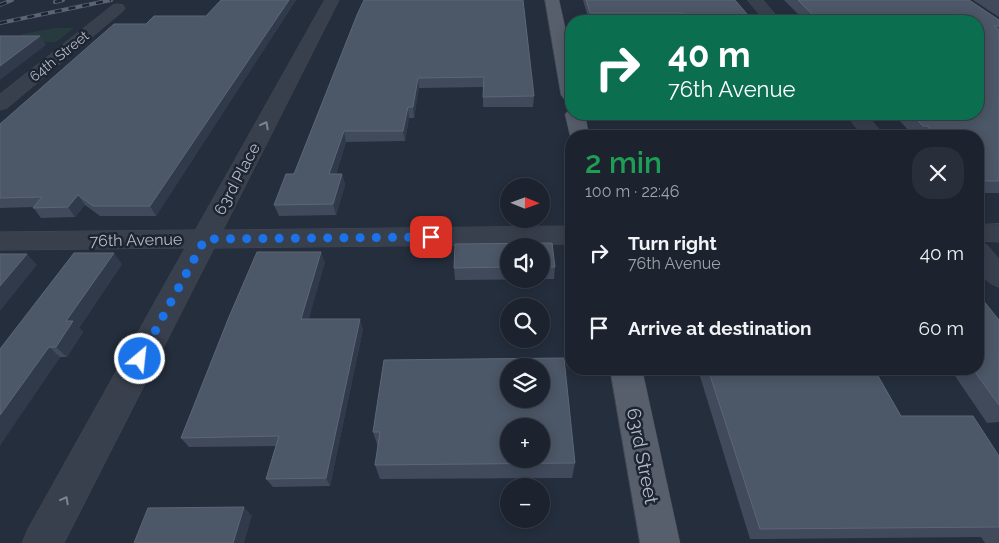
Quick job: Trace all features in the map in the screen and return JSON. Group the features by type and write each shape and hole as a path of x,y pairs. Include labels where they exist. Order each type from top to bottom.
{"main road":[{"path":"552,0 565,65"},
{"name":"63rd Street","path":"627,375 660,543"}],"street":[{"name":"63rd Place","path":"42,543 332,0"},
{"path":"755,0 769,15"},
{"name":"64th Street","path":"0,104 118,8"},
{"path":"860,120 870,130"},
{"path":"984,233 999,233"},
{"name":"76th Avenue","path":"0,242 565,235"},
{"path":"984,259 999,277"}],"green space":[{"path":"55,28 74,28 56,42 14,43 22,34"}],"building":[{"path":"221,0 289,0 150,206 93,206 78,195 68,207 33,208 42,197 0,198 0,124 114,24 146,24 154,16 206,16"},
{"path":"364,0 523,0 534,96 483,97 484,77 418,78 413,107 408,107 403,131 344,131 329,174 342,174 333,204 274,205 286,174 294,174"},
{"path":"586,0 735,0 748,15 684,15 683,13 590,13"},
{"path":"798,0 969,0 999,20 999,26 994,26 999,30 999,181 984,180 984,130 931,130 927,126 923,126 917,120 984,120 984,15 813,15"},
{"path":"0,36 40,36 0,66"},
{"path":"550,243 552,243 555,267 550,267"},
{"path":"455,244 500,244 500,267 454,268"},
{"path":"257,252 321,252 301,319 360,319 326,478 266,479 279,436 181,438"},
{"path":"74,253 114,253 66,321 73,321 56,347 49,347 0,415 0,349"},
{"path":"0,254 27,254 0,286"},
{"path":"984,301 999,320 999,405 977,375 984,375"},
{"path":"550,358 564,358 575,463 550,463 550,418 500,418 500,464 375,465 380,432 373,432 384,360 500,359 500,408 550,408"},
{"path":"710,375 877,375 901,416 973,416 999,456 999,527 760,529"},
{"path":"244,507 233,543 134,543 148,508"}],"railway":[{"path":"0,5 12,0"},
{"path":"55,2 63,0"},
{"path":"0,23 111,0"}],"route":[{"path":"140,359 205,239 431,237"}]}
